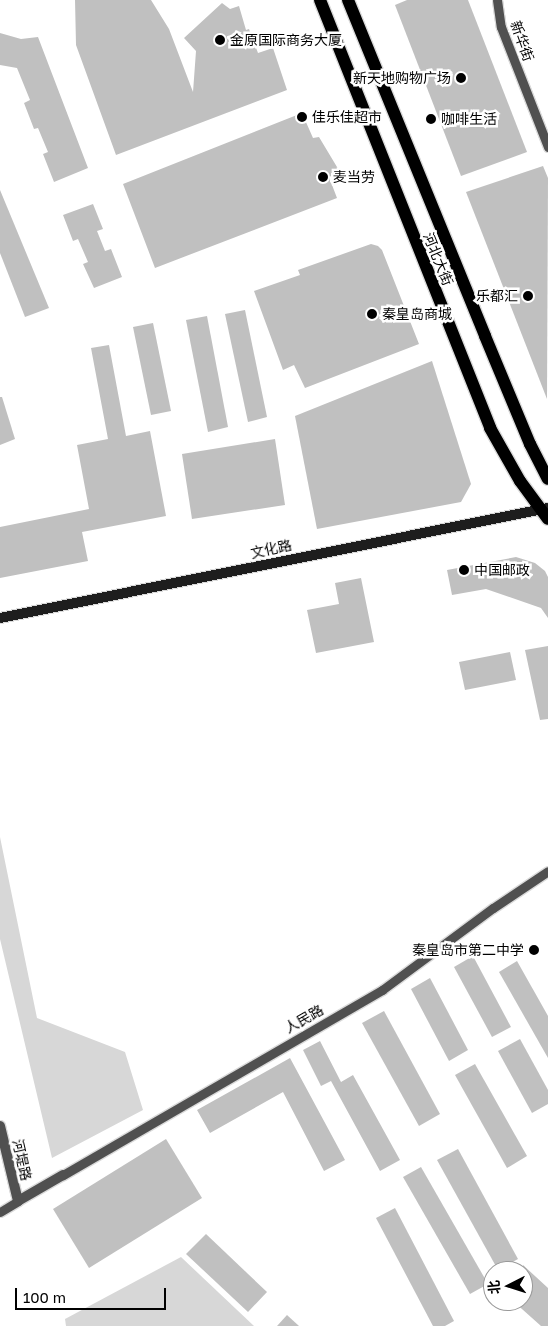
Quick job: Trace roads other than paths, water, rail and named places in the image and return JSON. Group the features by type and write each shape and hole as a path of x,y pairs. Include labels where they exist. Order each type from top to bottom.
{"main road":[{"name":"河北大街","path":"320,0 490,428 520,481 546,512"},
{"path":"348,0 530,444 548,479"},
{"name":"文化路","path":"0,618 546,512"}],"street":[{"name":"新华街","path":"496,0 501,28 548,147"},
{"name":"人民路","path":"63,1175 382,990 492,908 548,871"},
{"name":"河堤路","path":"0,1126 18,1201"},
{"path":"0,1212 63,1175"}],"place":[{"name":"金原国际商务大厦","path":"220,40"},
{"name":"新天地购物广场","path":"461,78"},
{"name":"佳乐佳超市","path":"302,117"},
{"name":"咖啡生活","path":"431,119"},
{"name":"麦当劳","path":"323,177"},
{"name":"乐都汇","path":"528,296"},
{"name":"秦皇岛商城","path":"372,314"},
{"name":"中国邮政","path":"464,570"},
{"name":"秦皇岛市第二中学","path":"534,950"}]}
